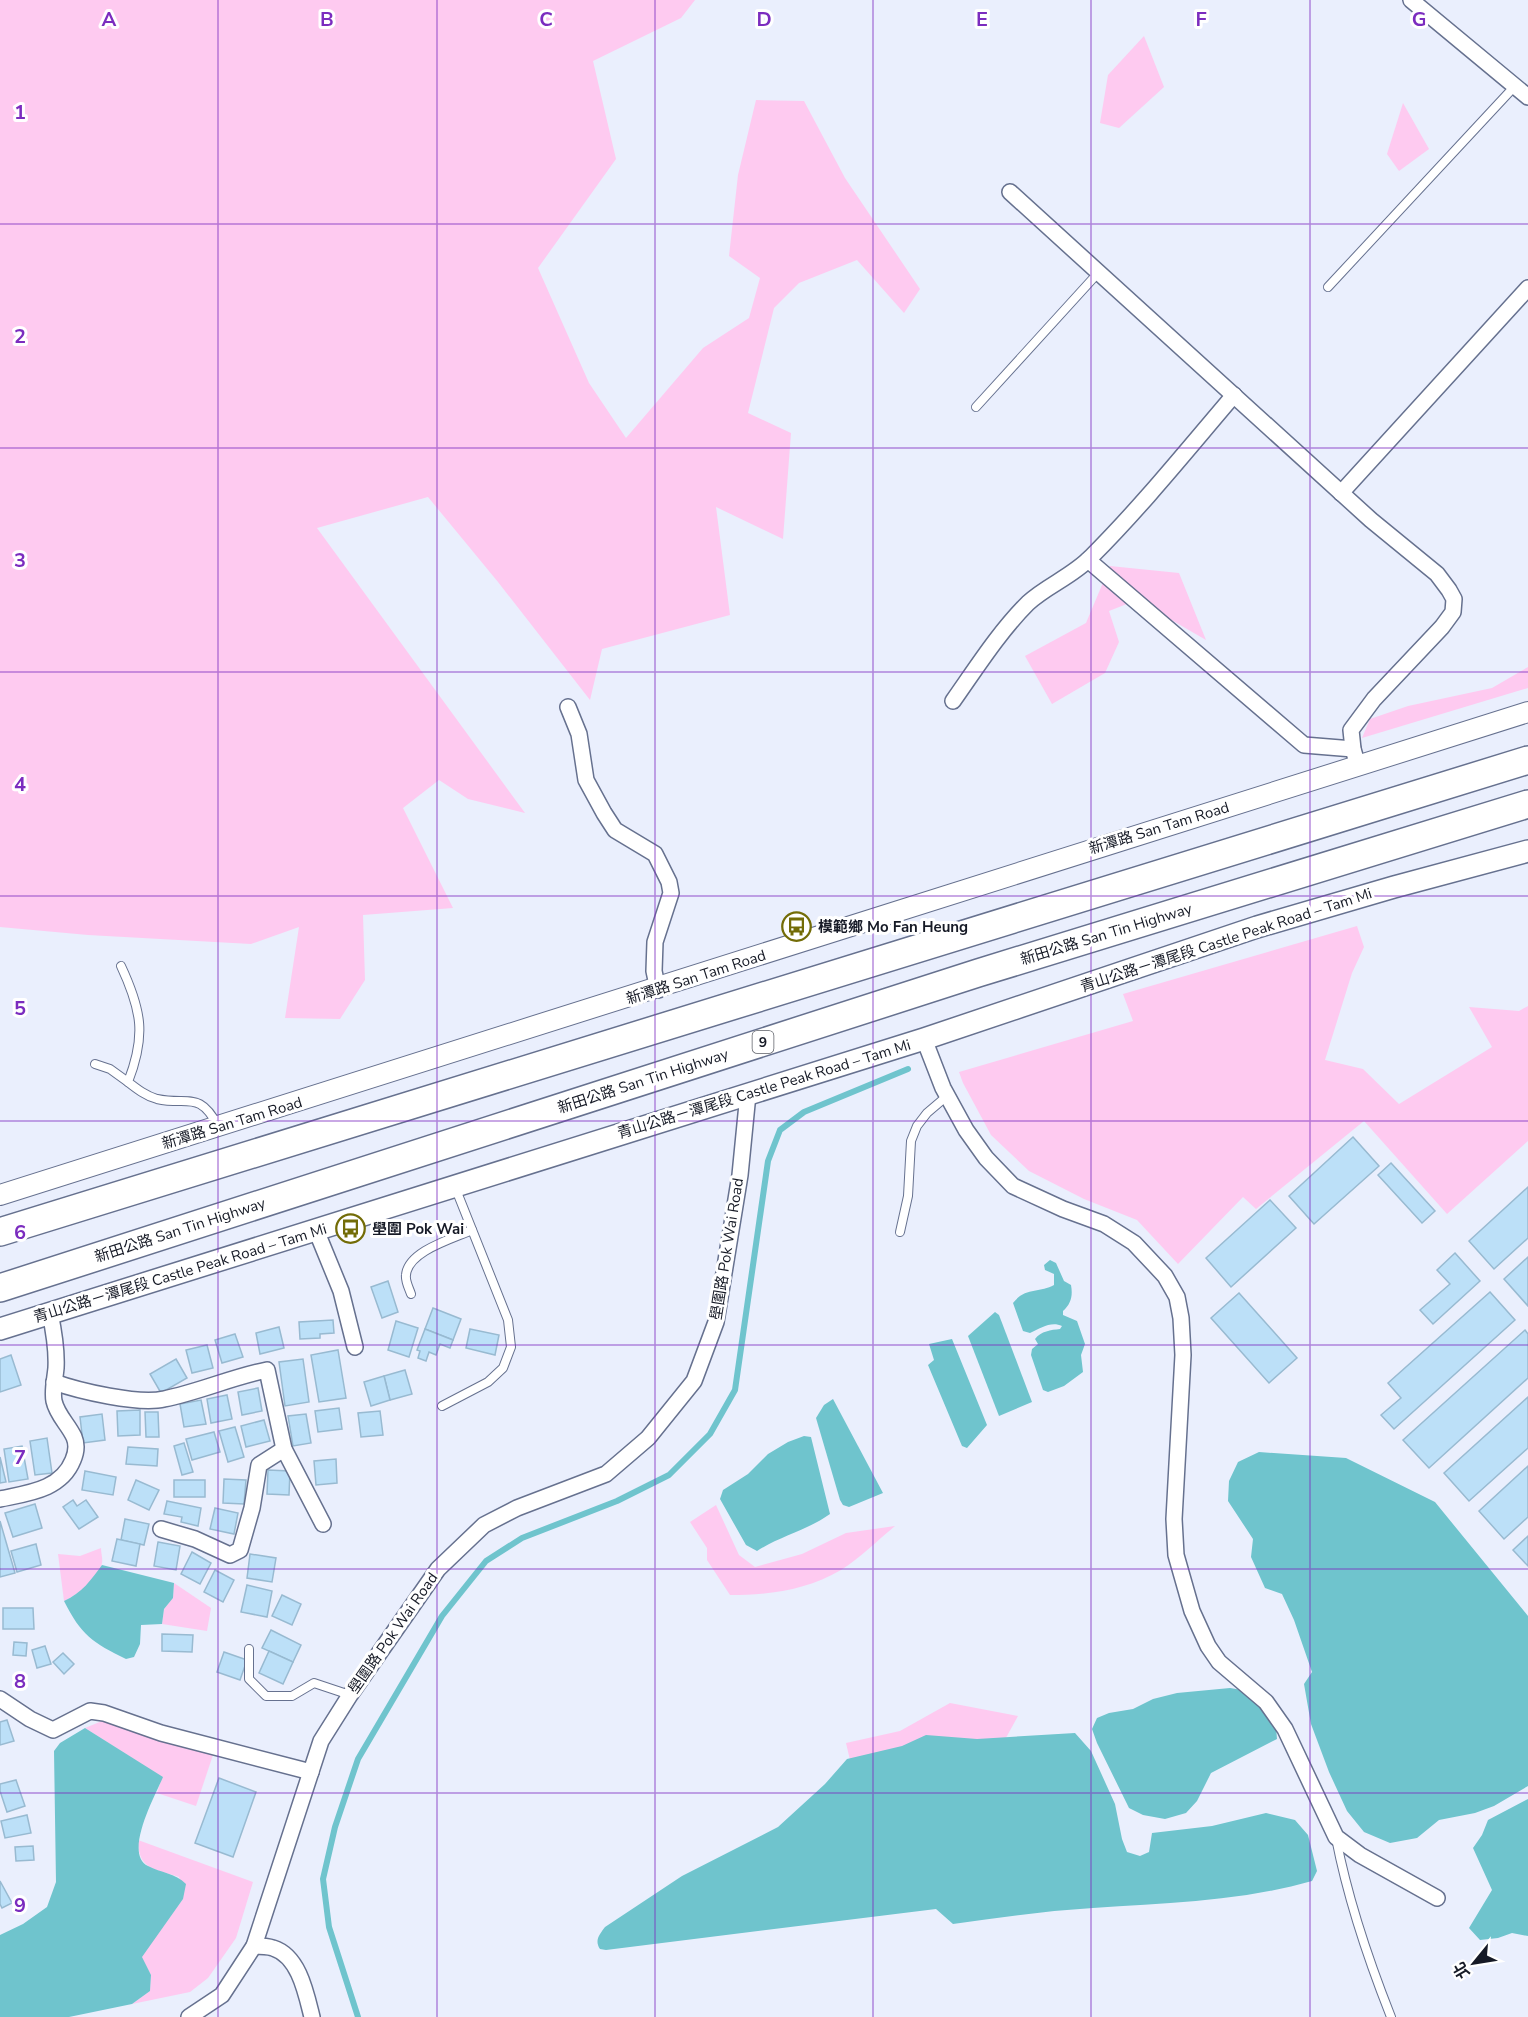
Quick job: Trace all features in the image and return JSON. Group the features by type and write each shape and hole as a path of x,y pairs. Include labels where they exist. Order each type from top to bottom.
{"highway":[{"path":"0,1232 1528,760"},
{"name":"新田公路 San Tin Highway","path":"0,1288 978,973 1528,804"}],"main road":[{"name":"青山公路－潭尾段 Castle Peak Road – Tam Mi","path":"0,1329 924,1039 1257,927 1528,851"}],"street":[{"path":"1411,0 1528,97"},
{"path":"1010,192 1341,493 1437,574 1454,599 1453,612 1442,627 1374,699 1351,730 1355,758 1304,745 1088,560"},
{"path":"1341,493 1528,288"},
{"path":"953,701 1000,634 1030,601 1088,560 1125,522 1234,395"},
{"path":"568,707 579,734 586,780 604,813 615,830 655,854 669,882 671,893 655,942 654,971 658,990"},
{"name":"新潭路 San Tam Road","path":"0,1195 658,990 1063,858 1355,758 1528,712"},
{"path":"924,1039 947,1096 966,1130 986,1158 1014,1185 1063,1209 1104,1224 1134,1244 1160,1268 1177,1297 1181,1318 1183,1355 1174,1519 1176,1555 1192,1611 1208,1646 1224,1668 1266,1702 1285,1729 1336,1837 1360,1855 1437,1898"},
{"name":"壆圍路 Pok Wai Road","path":"189,2017 222,1995 254,1946 321,1741 350,1695 438,1569 484,1525 517,1508 606,1474 648,1438 694,1381 716,1322 740,1175 748,1094"},
{"path":"316,1230 341,1291 355,1347"},
{"path":"0,1499 31,1493 50,1486 70,1468 76,1452 74,1438 53,1399 54,1333 50,1314"},
{"path":"54,1382 116,1396 162,1400 267,1370 284,1449 323,1524"},
{"path":"160,1529 195,1539 230,1555 240,1550 252,1508 259,1465 284,1449"},
{"path":"0,1699 30,1719 53,1730 90,1711 104,1713 161,1733 311,1772"},
{"path":"254,1946 274,1948 291,1959 307,1995 312,2017"}],"lane":[{"path":"1328,287 1514,87"},
{"path":"976,407 1098,273"},
{"path":"121,966 132,991 140,1024 138,1057 128,1082"},
{"path":"95,1064 110,1069 142,1093 157,1099 186,1100 202,1104 212,1114 218,1127"},
{"path":"900,1232 908,1196 911,1141 917,1126 927,1113 947,1096"},
{"path":"442,1406 488,1382 503,1368 511,1347 508,1320 454,1186"},
{"path":"411,1294 405,1276 409,1265 419,1254 471,1230"},
{"path":"249,1649 249,1679 266,1696 292,1696 314,1683 350,1695"},
{"path":"1336,1837 1350,1901 1391,2017"}],"shaded area":[{"path":"0,0 695,0 681,18 593,61 616,159 538,268 589,383 626,438 703,348 749,318 760,278 729,256 738,175 756,100 804,101 845,178 920,289 904,313 857,260 799,283 774,308 748,413 791,433 783,539 716,507 730,615 602,649 590,700 428,497 317,528 525,813 468,799 439,780 403,808 453,908 363,915 365,980 340,1019 285,1018 299,927 251,944 88,935 0,927"},
{"path":"1144,36 1164,87 1119,128 1100,123 1108,75"},
{"path":"1403,103 1429,149 1399,171 1387,154"},
{"path":"1110,566 1179,573 1206,640 1137,600 1109,611 1119,642 1105,673 1052,704 1025,656 1086,623"},
{"path":"1528,667 1528,688 1362,738 1370,719 1408,706 1492,688"},
{"path":"1357,926 1364,947 1352,973 1325,1060 1363,1069 1399,1104 1492,1047 1469,1007 1519,1011 1528,1006 1528,1141 1447,1214 1364,1121 1256,1209 1243,1197 1178,1264 1137,1220 1084,1199 1029,1171 991,1135 963,1083 959,1072 1133,1021 1123,994"},
{"path":"716,1505 739,1555 755,1567 802,1554 846,1533 895,1526 848,1565 828,1577 788,1590 730,1595 707,1560 707,1548 690,1522"},
{"path":"101,1548 100,1569 93,1580 64,1601 58,1554 80,1556"},
{"path":"174,1583 211,1608 207,1631 162,1624 164,1609 173,1598"},
{"path":"950,1703 1018,1716 997,1754 854,1777 846,1743 900,1731"},
{"path":"113,1720 213,1755 196,1806 157,1793 162,1777 85,1728 102,1721"},
{"path":"138,1840 253,1882 236,1938 208,1978 190,1992 132,2004 150,1991 151,1975 141,1957 183,1899 179,1877 155,1870 145,1863 141,1857"}],"water":[{"path":"1050,1260 1056,1263 1064,1281 1071,1285 1071,1300 1063,1311 1063,1315 1077,1321 1085,1344 1081,1355 1083,1372 1064,1386 1048,1392 1043,1390 1031,1355 1032,1349 1038,1344 1035,1339 1040,1334 1060,1329 1062,1326 1050,1325 1030,1333 1023,1331 1013,1303 1028,1292 1054,1285 1054,1274 1045,1270 1044,1265"},
{"path":"995,1312 999,1315 1032,1402 999,1416 968,1336"},
{"path":"952,1339 987,1425 967,1448 962,1446 928,1365 934,1360 929,1344"},
{"path":"833,1399 883,1493 849,1507 843,1505 840,1500 816,1418 824,1405"},
{"path":"804,1436 811,1437 830,1514 757,1551 746,1545 720,1499 723,1490 748,1474 768,1454"},
{"path":"1259,1452 1346,1458 1435,1502 1528,1616 1528,1786 1494,1806 1475,1813 1439,1820 1417,1838 1390,1843 1364,1832 1347,1811 1311,1724 1304,1684 1312,1672 1294,1620 1282,1594 1265,1588 1251,1557 1253,1539 1228,1501 1229,1481 1238,1462"},
{"path":"102,1565 174,1583 173,1598 164,1609 162,1624 141,1625 140,1644 134,1657 126,1659 96,1643 82,1630 64,1601 81,1590"},
{"path":"1230,1688 1260,1693 1276,1727 1277,1739 1211,1773 1197,1801 1186,1813 1165,1819 1143,1815 1129,1808 1092,1729 1097,1718 1109,1713 1133,1709 1153,1699 1177,1693"},
{"path":"85,1728 163,1777 143,1824 139,1850 141,1860 148,1866 186,1884 183,1899 142,1957 151,1975 150,1991 132,2004 69,2017 0,2017 0,1935 23,1924 47,1907 56,1882 54,1751 60,1743"},
{"path":"1075,1733 1091,1751 1115,1804 1127,1852 1140,1856 1149,1852 1152,1833 1212,1826 1266,1813 1295,1820 1308,1835 1317,1871 1312,1881 1282,1889 1191,1902 1053,1911 953,1924 936,1909 606,1950 598,1946 598,1937 605,1927 682,1876 778,1827 825,1784 847,1759 902,1746 926,1735 977,1739"},
{"path":"1528,1799 1528,1936 1512,1933 1498,1938 1480,1940 1469,1928 1492,1890 1473,1848 1488,1820"}],"building":[{"path":"1353,1137 1379,1166 1314,1224 1289,1196"},
{"path":"1391,1163 1435,1211 1422,1223 1378,1175"},
{"path":"1528,1187 1528,1238 1494,1269 1469,1241"},
{"path":"1270,1200 1296,1228 1231,1287 1206,1258"},
{"path":"1455,1253 1480,1281 1433,1324 1420,1310 1450,1284 1437,1270"},
{"path":"1528,1257 1528,1306 1504,1279"},
{"path":"388,1281 398,1312 382,1318 371,1287"},
{"path":"1490,1292 1515,1320 1394,1429 1381,1415 1401,1398 1388,1383"},
{"path":"1239,1293 1297,1358 1269,1383 1211,1318"},
{"path":"433,1308 461,1319 453,1340 425,1329"},
{"path":"333,1320 334,1333 320,1334 320,1338 300,1339 299,1322"},
{"path":"396,1321 418,1328 409,1357 388,1350"},
{"path":"279,1327 284,1348 260,1354 256,1333"},
{"path":"425,1329 453,1340 450,1348 440,1344 436,1355 429,1352 426,1361 418,1358 420,1351 417,1350"},
{"path":"470,1329 499,1335 495,1355 466,1348"},
{"path":"1525,1330 1528,1334 1528,1378 1429,1468 1403,1440"},
{"path":"235,1334 243,1357 222,1363 215,1340"},
{"path":"207,1345 213,1368 192,1373 186,1350"},
{"path":"338,1350 346,1398 319,1402 311,1355"},
{"path":"11,1355 21,1385 0,1392 0,1359"},
{"path":"176,1359 187,1378 161,1393 150,1374"},
{"path":"303,1359 309,1402 285,1406 279,1362"},
{"path":"405,1370 412,1394 390,1400 384,1376"},
{"path":"384,1376 390,1400 371,1406 364,1382"},
{"path":"258,1388 262,1411 242,1415 238,1392"},
{"path":"227,1395 232,1419 211,1423 207,1399"},
{"path":"1528,1397 1528,1448 1469,1501 1444,1473"},
{"path":"201,1400 206,1424 184,1427 180,1404"},
{"path":"339,1408 342,1429 318,1432 315,1411"},
{"path":"140,1410 140,1435 118,1436 117,1411"},
{"path":"380,1411 383,1435 361,1437 358,1413"},
{"path":"145,1412 158,1412 159,1437 146,1437"},
{"path":"102,1414 105,1440 83,1443 80,1417"},
{"path":"306,1414 311,1443 293,1446 288,1416"},
{"path":"264,1420 270,1441 246,1447 241,1426"},
{"path":"235,1427 244,1457 228,1462 219,1431"},
{"path":"214,1432 220,1452 192,1460 186,1439"},
{"path":"47,1438 52,1473 35,1475 30,1441"},
{"path":"184,1443 193,1472 182,1475 174,1446"},
{"path":"22,1446 28,1479 9,1482 4,1449"},
{"path":"128,1447 158,1449 157,1466 126,1464"},
{"path":"0,1457 6,1482 0,1483"},
{"path":"336,1459 337,1483 316,1485 314,1461"},
{"path":"1528,1466 1528,1517 1504,1539 1479,1511"},
{"path":"268,1470 290,1471 289,1495 267,1494"},
{"path":"85,1471 116,1477 113,1495 82,1490"},
{"path":"224,1479 246,1480 244,1504 223,1503"},
{"path":"136,1480 159,1490 149,1510 128,1500"},
{"path":"174,1480 205,1480 205,1497 174,1497"},
{"path":"73,1500 77,1506 86,1500 98,1517 79,1529 63,1507"},
{"path":"167,1501 201,1508 198,1526 181,1522 182,1517 164,1514"},
{"path":"35,1504 42,1528 13,1537 5,1513"},
{"path":"215,1508 238,1513 234,1534 210,1529"},
{"path":"125,1519 149,1524 144,1545 121,1540"},
{"path":"0,1521 15,1573 0,1577"},
{"path":"1528,1536 1528,1566 1513,1550"},
{"path":"117,1539 140,1544 136,1566 112,1561"},
{"path":"158,1542 180,1546 176,1570 154,1566"},
{"path":"36,1544 41,1565 17,1572 11,1551"},
{"path":"192,1552 211,1563 200,1584 181,1574"},
{"path":"250,1554 276,1558 272,1582 247,1578"},
{"path":"215,1570 234,1580 223,1602 204,1592"},
{"path":"247,1585 272,1591 267,1617 241,1612"},
{"path":"282,1595 301,1604 292,1625 272,1616"},
{"path":"3,1608 33,1608 34,1629 3,1629"},
{"path":"271,1630 301,1645 293,1662 262,1648"},
{"path":"162,1634 193,1635 192,1652 162,1651"},
{"path":"14,1642 27,1643 26,1656 13,1655"},
{"path":"45,1646 51,1664 37,1668 32,1650"},
{"path":"269,1651 293,1662 283,1684 259,1673"},
{"path":"224,1652 247,1660 240,1680 217,1672"},
{"path":"63,1653 74,1664 64,1674 53,1662"},
{"path":"7,1720 14,1741 0,1745 0,1722"},
{"path":"219,1778 256,1792 233,1857 195,1843"},
{"path":"16,1780 25,1806 7,1812 0,1784"},
{"path":"27,1815 31,1833 5,1838 1,1821"},
{"path":"33,1846 34,1860 16,1861 15,1847"},
{"path":"0,1881 12,1903 2,1908 0,1904"}],"waterway":[{"path":"358,2017 329,1927 323,1879 335,1827 358,1759 442,1616 486,1561 522,1538 617,1501 669,1475 710,1434 735,1390 768,1161 780,1130 804,1112 908,1069"}],"place":[{"name":"模範鄉 Mo Fan Heung","path":"797,927"},
{"name":"壆圍 Pok Wai","path":"351,1229"}]}
